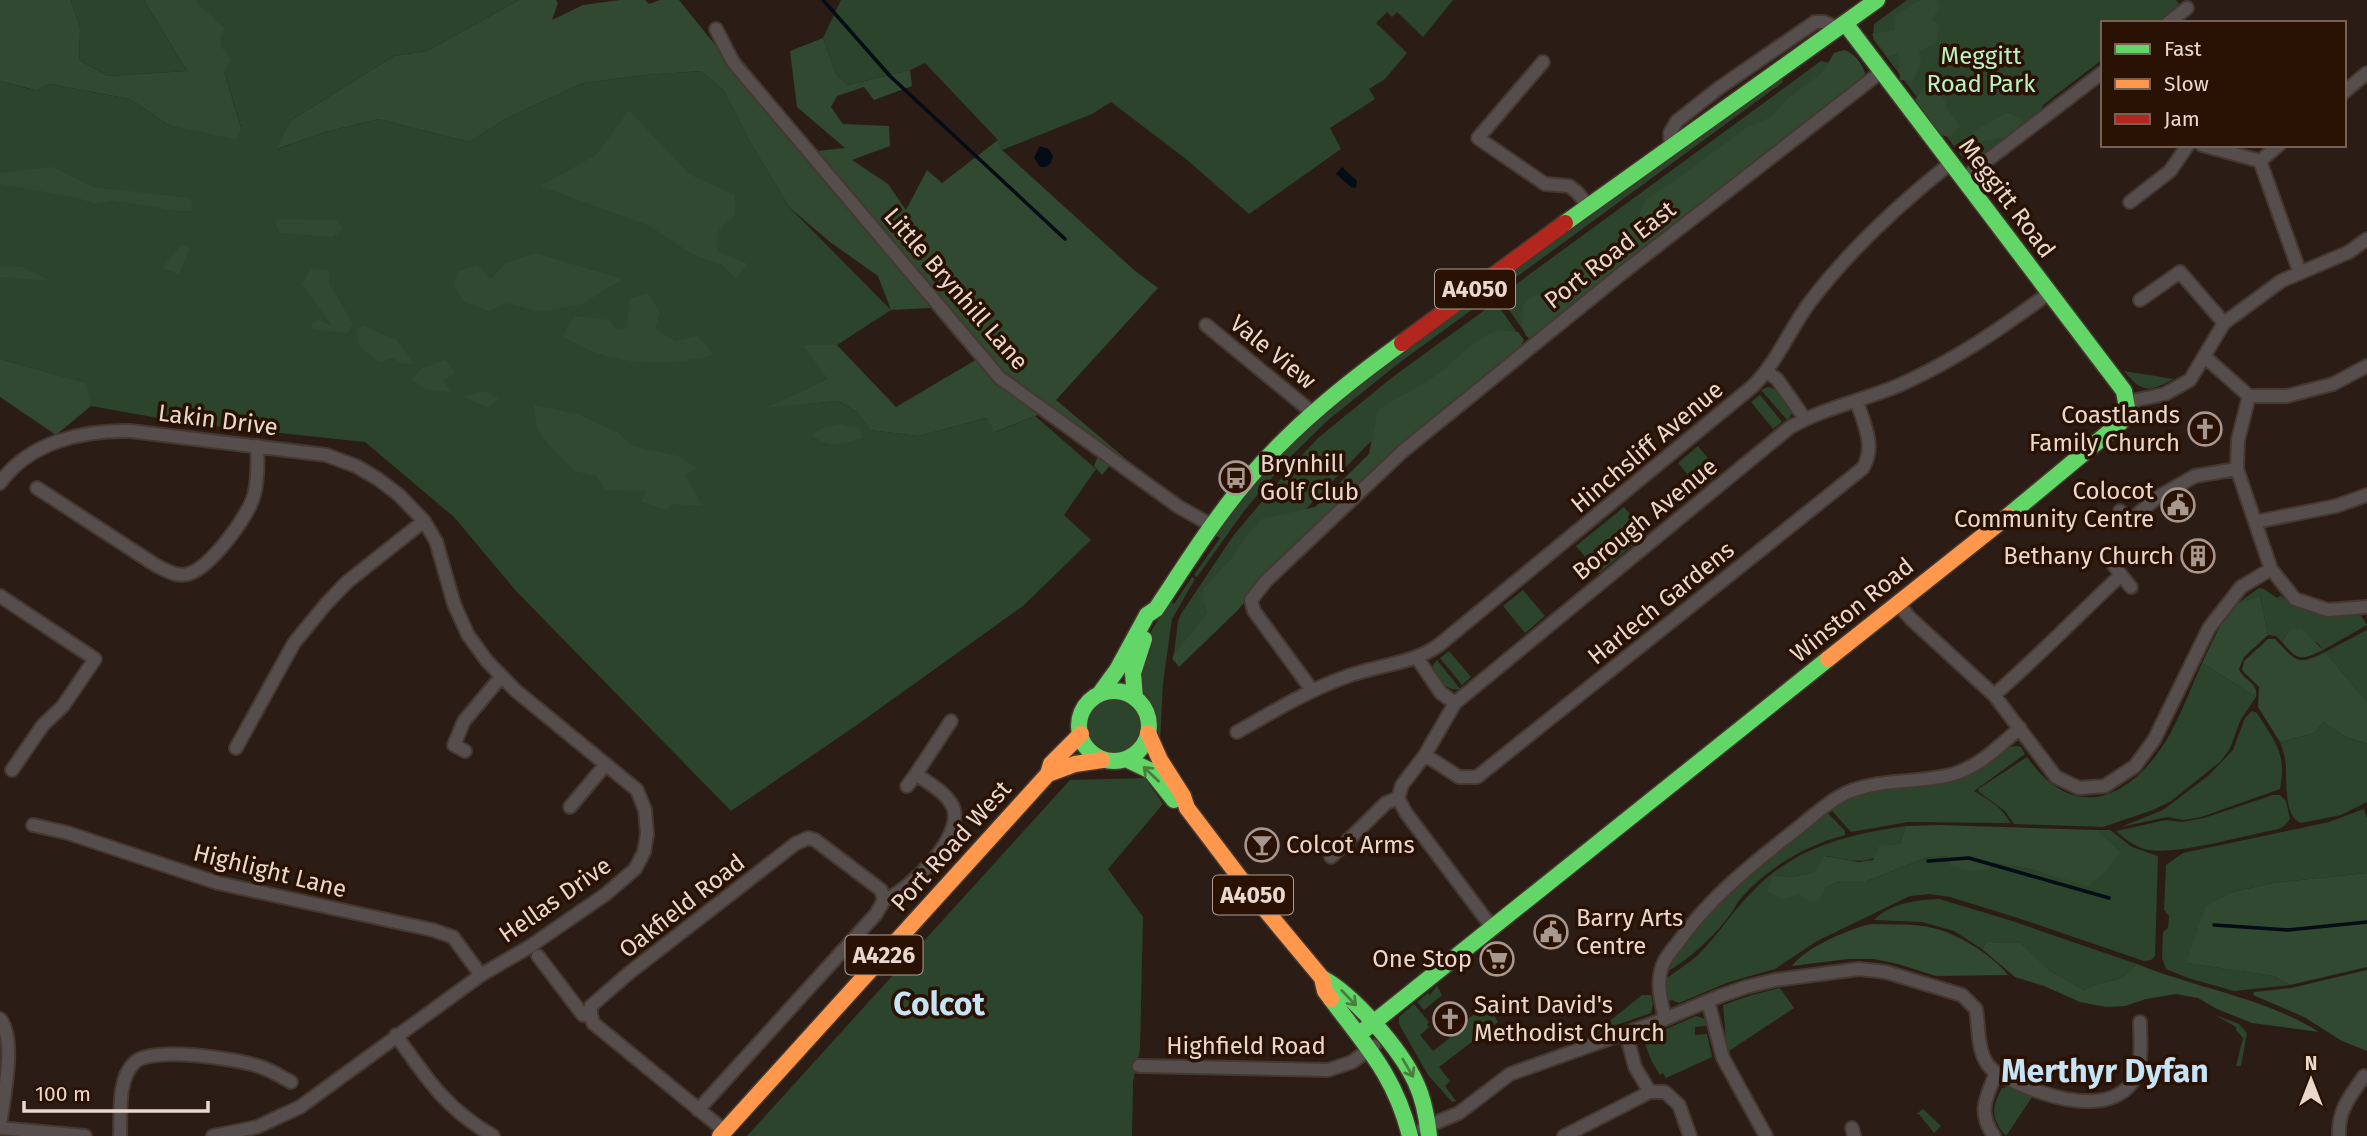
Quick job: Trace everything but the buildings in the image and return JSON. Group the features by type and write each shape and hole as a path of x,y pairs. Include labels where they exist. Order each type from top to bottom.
{"main road":[{"name":"Port Road East","path":"1101,692 1117,670 1147,615 1156,609 1213,526 1265,460 1313,413 1378,361 1588,206 1877,0"},
{"name":"Meggitt Road","path":"1841,26 1882,71 1952,162 2121,385 2127,402"},
{"name":"Winston Road","path":"1359,1034 2115,428 2125,416 2127,402"},
{"name":"Port Road East","path":"1135,698 1135,665 1156,609"},
{"path":"1101,692 1122,691 1135,698"},
{"name":"A4050","path":"1081,734 1079,722 1083,708 1101,692"},
{"name":"A4050","path":"1135,698 1146,713 1148,733 1160,760 1183,796 1187,808"},
{"path":"1081,734 1087,749 1102,760 1113,762 1126,759 1140,749 1148,733"},
{"name":"Port Road West","path":"722,1133 1048,774 1051,764 1081,734"},
{"name":"A4050","path":"1126,759 1151,771 1165,791 1187,808 1253,895 1322,978 1335,984 1404,1059 1415,1078 1429,1131"},
{"name":"Port Road West","path":"1048,774 1075,764 1102,760"},
{"name":"A4050","path":"1322,978 1325,991 1371,1048 1396,1088 1410,1135"}],"street":[{"path":"2171,21 2187,8"},
{"name":"Little Brynhill Lane","path":"716,29 733,62 1000,378 1179,507 1213,526"},
{"path":"1544,62 1478,138 1545,184 1569,186 1588,206"},
{"name":"Port Road East","path":"1312,690 1254,611 1251,600 1266,580 1403,451 1601,290 1882,71"},
{"path":"1964,178 2101,74"},
{"path":"2346,90 2367,74"},
{"path":"2130,202 2170,171 2187,147"},
{"path":"2209,147 2260,161"},
{"path":"2260,161 2278,147"},
{"path":"2260,161 2300,273"},
{"name":"Hinchsliff Avenue","path":"1237,732 1312,690 1361,672 1428,653 1461,627 1753,386 1767,372 1790,331 1844,259 1887,216 1952,162"},
{"path":"2127,402 2165,394 2190,380 2224,323 2281,281 2349,252 2367,239"},
{"path":"2140,300 2180,272 2224,323"},
{"name":"Borough Avenue","path":"1331,857 1386,803 1398,798 1402,785 1425,755 1455,703 1782,434 1805,419 1857,402 1942,364 2000,329 2049,293"},
{"name":"Vale View","path":"1206,325 1313,413"},
{"path":"2205,357 2249,396 2287,396 2333,384 2367,366"},
{"path":"1767,372 1777,379 1805,419"},
{"path":"2249,396 2238,440 2237,469 2271,569 2295,599 2328,610 2367,607"},
{"name":"Harlech Gardens","path":"1425,755 1459,778 1476,777 1863,468 1869,457 1870,444 1857,402"},
{"name":"Lakin Drive","path":"0,483 27,457 52,444 78,435 130,431 326,455 356,466 399,495 424,521"},
{"path":"37,488 157,566 172,574 185,575 199,570 240,523 253,498 258,471 257,446"},
{"path":"2120,511 2129,521 2158,497 2195,476 2237,469"},
{"path":"2255,522 2336,506 2367,495"},
{"path":"236,748 294,643 326,604 347,582 424,521"},
{"name":"Hellas Drive","path":"397,1035 481,975 529,947 606,894 635,869 644,852 647,834 645,810 636,790 501,677 468,635 454,604 436,541 424,521"},
{"path":"2113,564 2131,587"},
{"path":"1897,603 1994,695 2056,777 2080,788 2105,786 2135,766 2154,740 2209,628 2241,587 2271,569"},
{"path":"1994,695 2039,657 2071,621 2121,575"},
{"path":"0,596 95,659 63,706 43,725 12,770"},
{"path":"1417,658 1440,693 1455,703"},
{"path":"465,751 454,745 464,721 501,677"},
{"path":"907,786 951,721"},
{"path":"1665,1019 1659,994 1663,962 1693,920 1759,858 1825,806 1847,793 1868,785 1949,775 1967,769 1982,761 2020,728"},
{"path":"569,807 606,764"},
{"path":"698,1110 876,914 884,900 908,887 924,872 948,836 954,818 953,808 944,794 916,774"},
{"path":"1398,798 1406,813 1491,926"},
{"name":"Highlight Lane","path":"33,825 68,833 218,883 433,930 453,937 481,975"},
{"name":"Oakfield Road","path":"591,1014 591,1006 629,973 796,844 808,838 815,840 881,890 884,900"},
{"path":"538,956 583,1015 591,1014 593,1023 722,1133"},
{"path":"1410,1135 1429,1131 1459,1113 1510,1073 1665,1019 1708,1001 1775,980 1858,969 1886,972 1962,995 1976,1009 1980,1044 1987,1064 1996,1073 2038,1093 2077,1101 2100,1101 2116,1096 2131,1084 2140,1064 2140,1022"},
{"path":"1708,1001 1723,1058 1766,1136"},
{"path":"0,1019 7,1030 8,1051 0,1127 85,1136"},
{"path":"1626,1033 1635,1067 1650,1092"},
{"path":"220,1136 257,1128 300,1107 397,1035 442,1098 467,1121 493,1136"},
{"name":"Highfield Road","path":"1139,1066 1328,1070 1352,1062 1386,1038"},
{"path":"120,1136 124,1077 133,1063 146,1055 174,1053 261,1067 290,1082"},
{"path":"1994,1136 1988,1127 1983,1106 1996,1073"},
{"path":"2339,1136 2342,1109 2364,1076"},
{"path":"1564,1136 1650,1092 1665,1092 1679,1105 1690,1136"}],"green space":[{"path":"0,0 71,0 80,29 79,60 108,76 187,71 144,0 198,0 197,3 224,28 220,45 231,59 224,71 241,128 236,140 167,124 130,99 50,84 35,90 0,81"},
{"path":"71,0 144,0 187,71 108,76 79,60 80,29"},
{"path":"198,0 519,0 427,51 394,56 290,121 278,149 325,132 379,119 469,142 509,117 583,83 701,71 724,91 750,142 789,207 891,310 837,345 804,345 827,379 768,407 838,401 857,412 870,430 919,436 986,418 996,432 1035,416 1096,469 1064,515 1091,540 1023,606 731,811 516,591 454,517 365,442 186,423 91,406 85,383 0,359 0,81 34,90 50,84 130,99 167,124 241,127 224,71 220,45 197,3"},
{"path":"519,0 556,0 558,3 552,20 583,5 620,0 645,0 649,4 660,0 679,0 771,114 817,151 845,148 797,107 790,51 823,38 836,74 848,85 910,70 912,86 874,100 864,87 837,96 831,107 843,124 889,126 890,146 852,160 888,184 906,210 927,170 942,183 998,140 1002,150 1134,270 1158,288 1056,400 1126,459 1115,459 1102,475 1094,466 1098,456 1040,414 995,432 986,418 919,436 870,430 857,412 838,401 765,408 827,379 803,345 837,345 896,407 979,358 964,325 931,308 891,310 878,276 830,242 789,207 750,142 724,91 701,71 583,83 509,117 469,142 379,119 325,132 277,149 290,121 394,56 427,51"},
{"path":"841,0 1453,0 1423,37 1397,12 1392,17 1387,12 1376,23 1407,53 1385,79 1369,89 1375,99 1330,128 1341,149 1249,214 1186,159 1111,102 1092,114 1002,150 998,140 925,63 910,70 848,85 836,74 823,38"},
{"name":"Meggitt Road Park","path":"1907,0 2176,0 2180,5 2160,21 2101,21 2101,61 1980,158 1966,162 1873,39 1874,24"},
{"path":"1920,0 1938,0 1940,8 1932,19 1939,25 1936,43 1919,51 1921,63 1913,81 1900,80 1898,53 1888,57 1872,34 1894,30 1896,15"},
{"path":"1844,50 1854,56 1864,70 1865,74 1857,84 1734,177 1533,340 1526,336 1522,325 1523,306 1530,298 1547,291 1603,252 1638,218 1646,199 1746,128 1771,117 1786,100 1822,73 1834,53"},
{"path":"1821,61 1830,63 1831,74 1571,291 1529,339 1503,301 1504,293"},
{"path":"1781,78 1783,82 1399,363 1328,420 1285,462 1244,511 1197,577 1194,575 1220,538 1216,535 1239,503 1283,452 1362,382"},
{"path":"1926,88 1940,91 1950,113 1960,126 1950,137 1936,134 1915,99"},
{"path":"629,110 689,174 735,195 735,215 719,230 717,251 748,264 736,279 722,265 692,254 650,226 540,186 596,155"},
{"path":"2007,113 2022,119 2013,136 1978,142 1972,132"},
{"path":"52,167 92,187 191,198 193,211 177,211 112,200 95,204 78,198 0,184 0,173"},
{"path":"280,219 336,220 343,229 333,237 280,233 275,223"},
{"path":"182,244 190,249 179,274 162,268"},
{"path":"535,253 622,279 583,304 540,312 507,303 489,311 465,302 454,286 457,272 477,265 491,279 504,264"},
{"path":"0,266 22,267 51,281 0,277"},
{"path":"311,269 329,270 329,283 353,324 348,333 313,330 311,324 319,320 332,326 302,284"},
{"path":"648,293 660,313 655,329 675,341 698,336 714,355 668,362 621,359 588,349 562,336 574,316 609,320 616,329 626,328 630,298"},
{"path":"1493,304 1499,307 1523,341 1444,390 1368,444 1262,555 1173,662 1181,614 1233,536 1292,466 1318,438 1394,376"},
{"path":"363,326 397,340 414,363 403,364 392,358 380,362 359,346 357,330"},
{"path":"1498,330 1518,332 1524,340 1515,355 1265,578 1237,611 1179,667 1172,658 1208,613 1203,601 1203,589 1262,519 1315,507 1369,454 1378,410 1440,373 1471,346"},
{"path":"0,359 86,383 91,406 56,435 0,397"},
{"path":"445,360 455,373 443,381 451,392 426,390 412,379 422,368"},
{"path":"2124,371 2174,379 2146,388 2136,384"},
{"path":"1768,387 1780,393 1789,405 1792,413 1788,421 1761,390"},
{"path":"485,391 499,399 488,407 463,396"},
{"path":"1760,395 1782,422 1773,429 1751,402"},
{"path":"534,405 577,414 617,432 633,446 678,456 697,468 685,475 703,506 672,504 667,510 642,502 645,491 606,490 596,476 574,471 537,429"},
{"path":"841,424 860,428 862,438 842,444 830,444 812,435 822,428"},
{"path":"1698,446 1720,473 1700,489 1678,463"},
{"path":"1624,507 1646,534 1599,573 1576,546"},
{"path":"1192,577 1195,579 1172,619 1163,683 1160,742 1154,715 1141,692 1138,668 1145,644 1157,621 1171,601 1174,604"},
{"path":"2259,588 2310,610 2360,614 2367,625 2323,650 2318,643 2289,630 2282,642 2276,636 2268,635 2260,596 2238,603"},
{"path":"1523,590 1545,616 1525,633 1503,606"},
{"path":"2260,596 2268,635 2244,657 2239,669 2255,688 2256,697 2202,663 2220,626 2238,603"},
{"path":"2301,628 2323,650 2301,657 2287,648 2282,642 2289,630"},
{"path":"2367,630 2367,702 2325,652"},
{"path":"2268,639 2275,639 2297,659 2308,659 2325,652 2367,702 2367,744 2344,736 2323,722 2315,733 2280,742 2258,707 2259,687 2242,670 2244,661"},
{"path":"1449,651 1471,677 1462,685 1440,658"},
{"path":"1437,660 1460,689 1450,688 1438,679 1433,665"},
{"path":"2202,663 2256,697 2241,719 2230,748 2221,761 2171,801 2103,827 2014,824 2005,811 1979,792 1978,789 2027,757 2046,779 2065,792 2085,797 2104,795 2123,787 2141,773 2157,754 2175,724"},
{"path":"1113,699 1132,707 1140,726 1132,745 1113,753 1094,745 1086,726 1094,707"},
{"path":"2252,711 2257,713 2278,748 2282,766 2280,789 2201,817 2184,820 2167,817 2121,827 2163,810 2208,776 2233,750 2245,718"},
{"path":"2323,722 2344,736 2367,744 2367,802 2341,815 2301,823 2295,819 2288,804 2285,759 2280,742 2315,733"},
{"path":"2015,746 2021,747 2025,754 1974,791 1999,808 2010,823 1908,822 1851,832 1833,812 1832,808 1867,793 1935,784 1969,774"},
{"path":"1145,778 1163,804 1108,869 1143,917 1140,1049 1133,1082 1132,1136 747,1136 1070,780"},
{"path":"2280,795 2286,801 2290,819 2278,829 2194,847 2161,851 2140,847 2116,831 2166,820 2182,822 2204,818"},
{"path":"2364,809 2367,819 2367,873 2273,883 2233,892 2187,963 2274,976 2290,985 2234,991 2166,969 2162,958 2163,932 2168,928 2169,916 2164,910 2166,865 2183,853 2329,822"},
{"path":"1827,812 1845,831 1845,835 1815,845 1775,867 1741,898 1718,930 1702,946 1665,973 1679,949 1715,904 1759,865"},
{"path":"1906,826 1900,844 1871,859 1857,861 1826,856 1813,873 1790,877 1773,875 1799,894 1825,888 1839,881 1867,881 1925,858 1948,856 1989,869 1993,863 2053,875 2121,852 2097,830 2110,830 2132,847 2158,856 2155,956 2144,961 2018,918 1950,897 1930,894 1910,896 1817,941 1775,969 1729,982 1679,1003 1667,1001 1664,980 1699,954 1747,897 1771,875 1806,853 1844,838"},
{"path":"1906,826 2097,830 2121,852 2103,874 2088,886 2030,869 1993,863 1990,869 1970,871 1951,866 1947,856 1925,858 1867,881 1839,881 1825,888 1820,900 1810,902 1799,894 1782,899 1767,891 1773,875 1790,877 1813,873 1825,856 1859,862 1873,860 1879,846 1900,844"},
{"path":"2367,873 2367,967 2290,985 2274,976 2186,963 2205,907 2233,892 2273,883"},
{"path":"1939,899 2137,964 2122,978 2084,990 2049,970 2021,943 1987,942 1982,949 1954,931 1922,922 1874,920 1896,906"},
{"path":"1871,924 1918,925 1942,931 1984,953 2008,975 1936,976 1874,959 1848,959 1792,966 1807,952 1828,940"},
{"path":"1987,942 2021,943 2049,970 2084,990 2122,978 2137,964 2276,1010 2319,1032 2252,1023 2198,998 2176,994 2125,1006 2106,1007 2080,1002 2015,977 1982,949"},
{"path":"2367,970 2367,1051 2342,1041 2304,1017 2253,995 2254,992 2291,988"},
{"path":"1437,986 1442,995 1424,1010 1417,1002 1428,993 1430,995"},
{"path":"1780,988 1794,1008 1729,1051 1723,1005"},
{"path":"1642,995 1651,995 1651,1013 1596,1032"},
{"path":"1414,1004 1429,1022 1429,1027 1420,1035 1433,1051 1487,1004 1498,1022 1439,1067 1450,1081 1445,1086 1456,1101 1452,1102 1428,1075 1399,1024 1399,1017"},
{"path":"2215,1015 2239,1024 2247,1033 2241,1066 2236,1066 2243,1038 2236,1027"},
{"path":"1696,1016 1705,1019 1707,1026 1695,1027 1695,1035 1707,1034 1712,1057 1666,1078 1663,1073 1660,1075 1643,1039"},
{"path":"2008,1087 2032,1097 2006,1136 1995,1119 1994,1107 2002,1088"},
{"path":"1923,1109 1941,1126 1934,1133 1919,1114 1916,1114"}],"shaded area":[{"path":"1040,146 1049,149 1053,156 1046,167 1040,167 1034,158"},
{"path":"1342,167 1357,181 1356,188 1336,174"}],"waterway":[{"path":"823,0 890,76 1065,239"},
{"path":"1928,861 1969,858 2109,898"},
{"path":"2214,925 2288,930 2367,922"}],"traffic: fast":[{"path":"1565,223 1877,0"},
{"path":"1845,23 2124,391 2127,408 2120,423 2008,516"},
{"path":"1101,692 1117,670 1147,615 1156,609 1212,526 1249,478 1321,406 1402,343"},
{"path":"1135,698 1133,673 1144,639"},
{"path":"1363,1031 1828,659"},
{"path":"1114,691 1139,701 1149,726 1139,751 1114,761 1089,751 1079,726 1089,701 1114,691"},
{"path":"1126,759 1151,771 1174,800"},
{"path":"1322,978 1362,1010 1399,1055 1419,1089 1429,1136"},
{"path":"1331,999 1388,1079 1410,1136"}],"traffic: slow":[{"path":"1828,659 2008,516"},
{"path":"1148,733 1187,808 1253,895 1322,978 1325,991 1331,999"},
{"path":"720,1136 1048,774 1051,764 1081,734"},
{"path":"1048,774 1075,764 1102,760"}],"traffic: jam":[{"path":"1402,343 1565,223"}],"place":[{"name":"Coastlands Family Church","path":"2205,429"},
{"name":"Brynhill Golf Club","path":"1236,478"},
{"name":"Colocot Community Centre","path":"2178,505"},
{"name":"Bethany Church","path":"2198,556"},
{"name":"Colcot Arms","path":"1262,845"},
{"name":"Barry Arts Centre","path":"1551,932"},
{"name":"One Stop","path":"1497,959"},
{"name":"Saint David's Methodist Church","path":"1450,1019"}],"district":[{"name":"Colcot","path":"939,1004"},
{"name":"Merthyr Dyfan","path":"2105,1071"}]}
